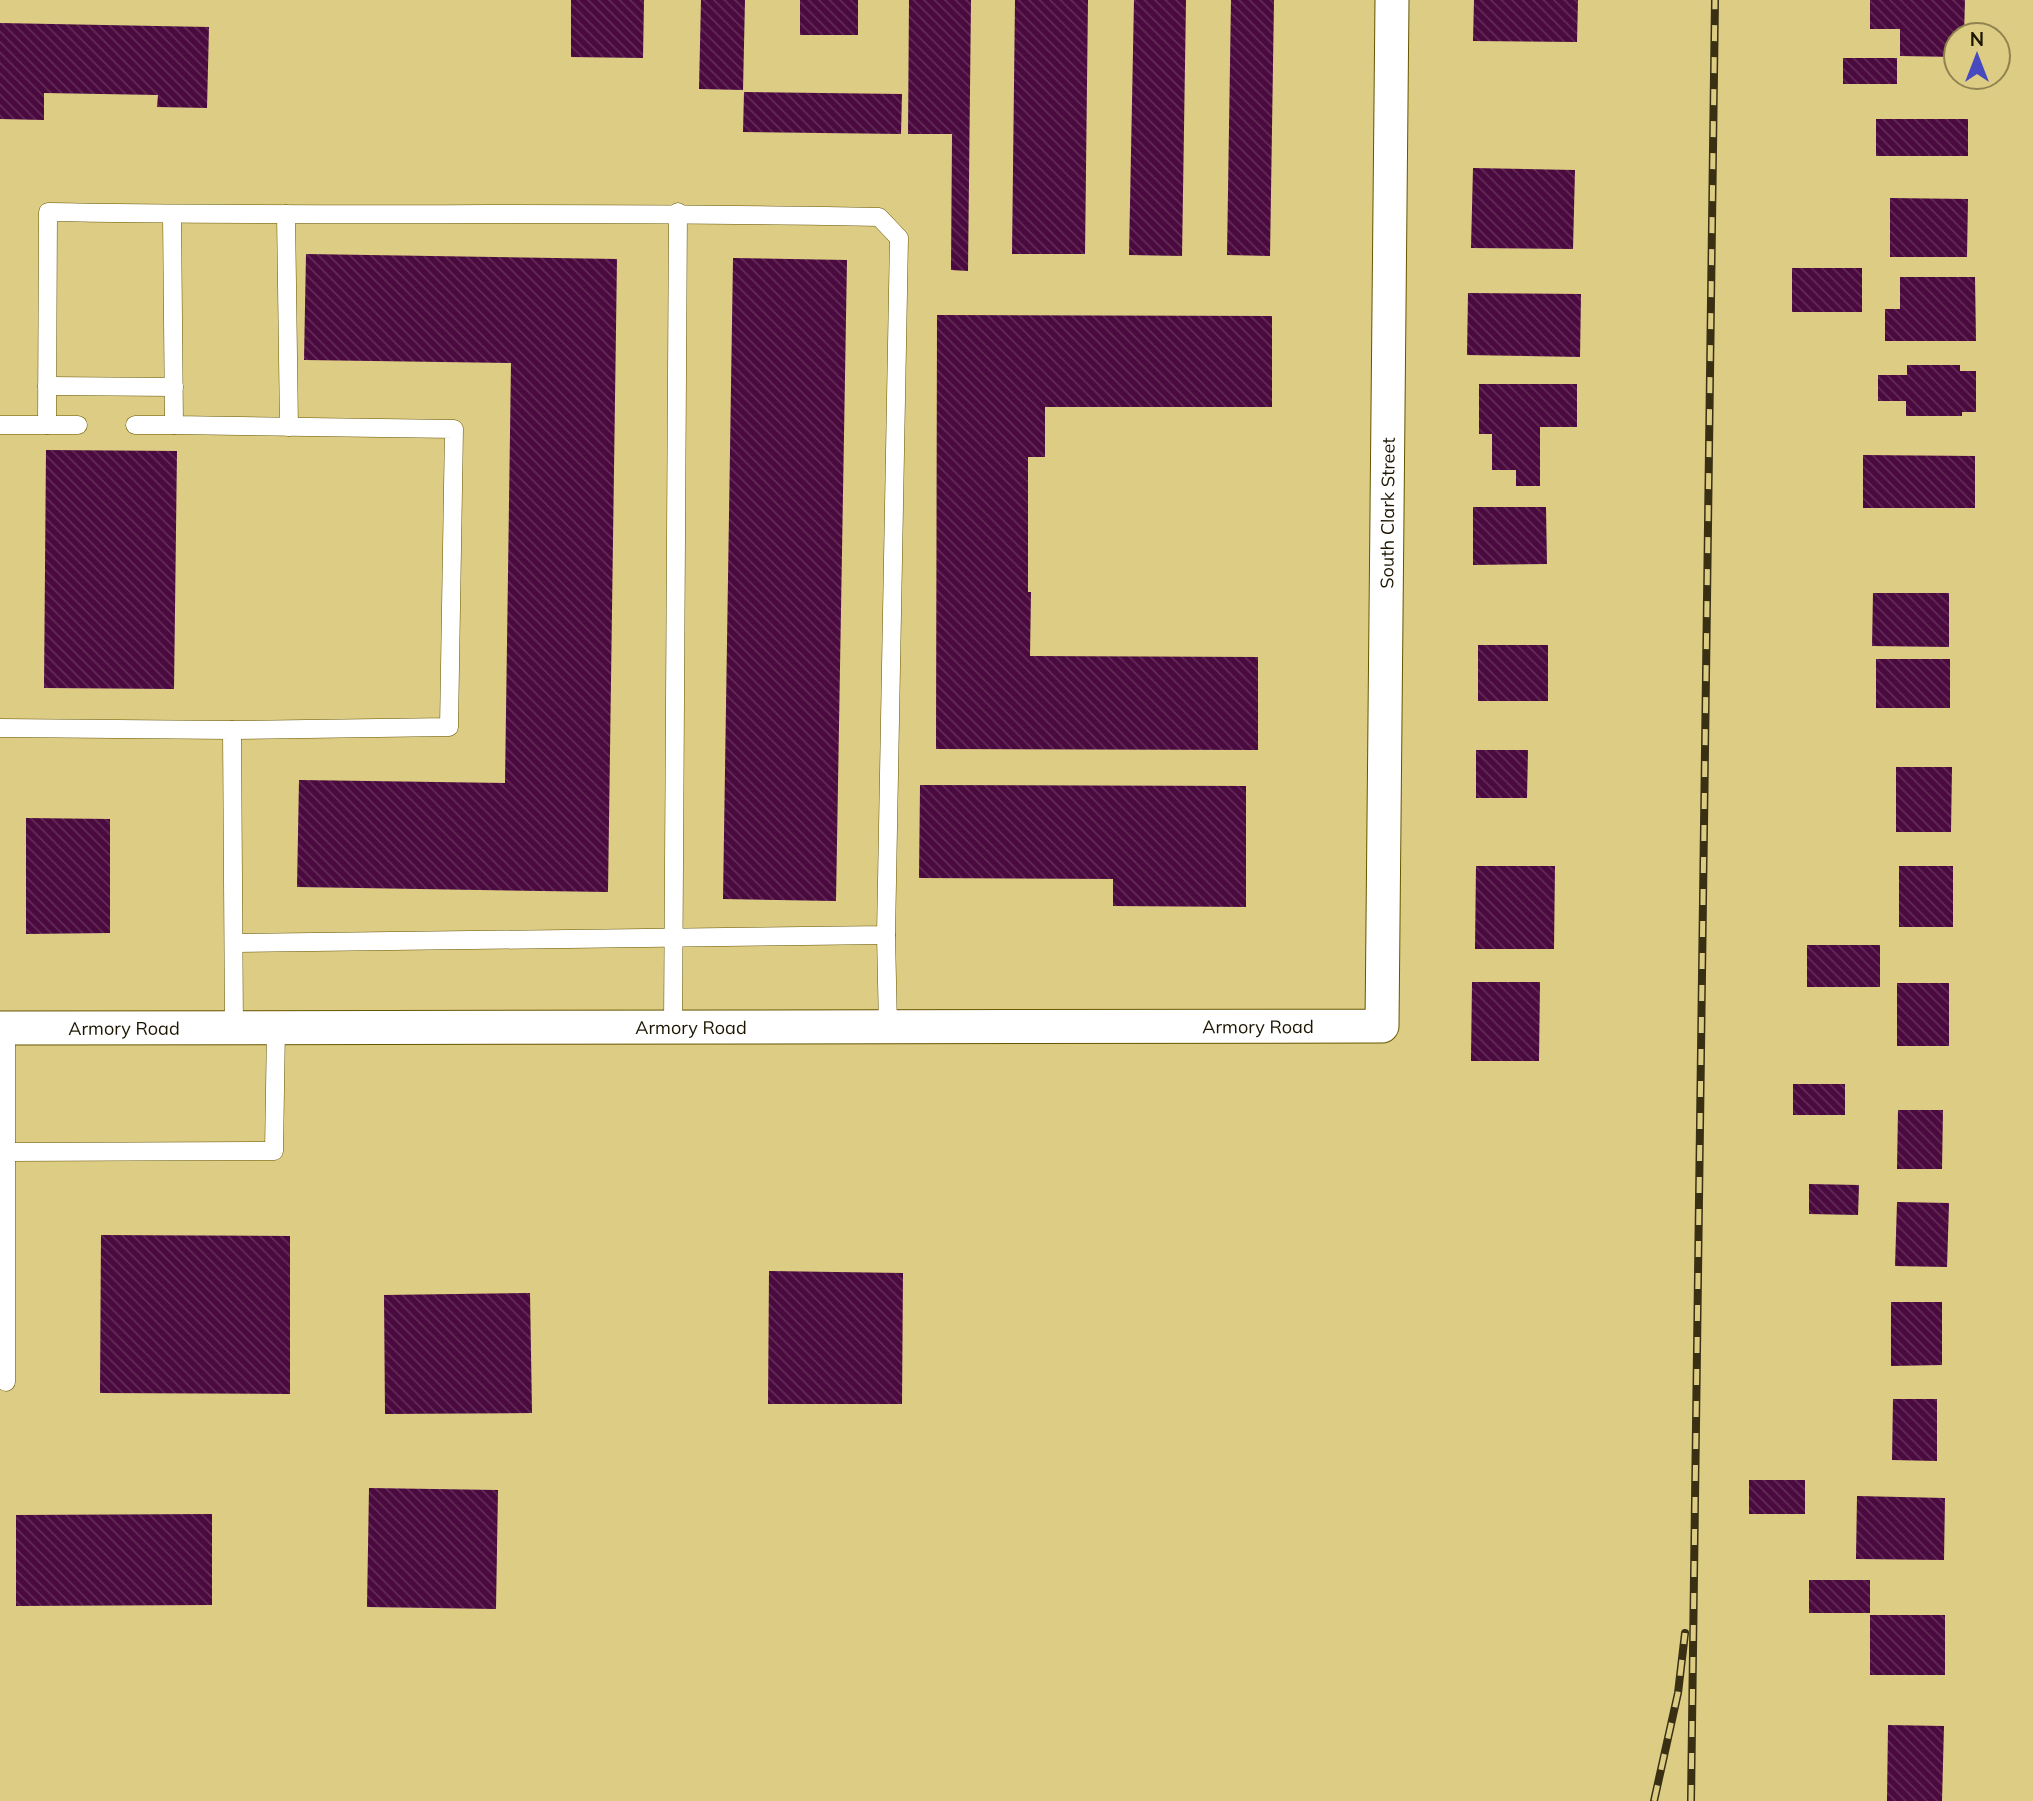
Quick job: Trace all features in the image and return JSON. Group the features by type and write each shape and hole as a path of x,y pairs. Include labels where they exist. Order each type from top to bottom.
{"street":[{"name":"South Clark Street","path":"1382,1027 1392,0"},
{"name":"Armory Road","path":"3,1028 1382,1027"}],"lane":[{"path":"47,425 48,212 678,212 879,217 899,238 886,935 888,1027"},
{"path":"673,1027 678,212"},
{"path":"172,214 174,425"},
{"path":"286,214 289,427"},
{"path":"47,386 174,387"},
{"path":"0,425 78,425"},
{"path":"0,729 449,727 454,429 135,425"},
{"path":"232,730 234,1028"},
{"path":"235,943 886,935"},
{"path":"3,1028 7,1152 3,1266 6,1382"},
{"path":"7,1152 274,1151 276,1028"}],"building":[{"path":"571,0 644,0 643,58 571,57"},
{"path":"701,0 745,0 743,90 699,89"},
{"path":"800,0 858,0 858,35 800,35"},
{"path":"909,0 971,0 968,271 951,270 952,134 908,134"},
{"path":"1015,0 1088,0 1085,254 1012,254"},
{"path":"1134,0 1186,0 1182,256 1129,255"},
{"path":"1231,0 1274,0 1270,256 1227,255"},
{"path":"1474,0 1578,0 1577,42 1473,41"},
{"path":"1870,0 1965,0 1964,21 1942,21 1942,57 1900,56 1900,29 1870,29"},
{"path":"0,23 209,27 207,108 157,107 158,95 44,93 44,120 0,119"},
{"path":"1843,58 1897,58 1897,84 1843,84"},
{"path":"744,92 902,94 901,134 743,132"},
{"path":"1876,119 1968,119 1968,156 1876,156"},
{"path":"1473,168 1575,170 1573,249 1471,248"},
{"path":"1890,198 1968,199 1967,257 1890,257"},
{"path":"306,254 617,259 608,892 297,887 299,780 505,783 511,363 304,360"},
{"path":"733,258 847,260 836,901 723,899"},
{"path":"1792,268 1862,268 1862,312 1792,312"},
{"path":"1900,277 1975,277 1976,341 1885,341 1885,309 1900,309"},
{"path":"1468,293 1581,294 1580,357 1467,355"},
{"path":"937,315 1272,316 1272,407 1045,407 1045,457 1028,457 1030,656 1258,657 1258,750 936,749"},
{"path":"1907,365 1960,365 1960,371 1976,371 1976,412 1962,412 1962,416 1906,416 1906,401 1878,401 1878,375 1907,375"},
{"path":"1479,384 1577,384 1577,427 1540,427 1540,486 1516,486 1516,470 1492,470 1492,434 1479,434"},
{"path":"46,450 177,451 174,689 44,688"},
{"path":"1863,455 1975,456 1975,508 1863,508"},
{"path":"1473,507 1546,507 1547,564 1473,565"},
{"path":"1873,593 1949,593 1949,647 1872,646"},
{"path":"1478,645 1548,645 1548,701 1478,701"},
{"path":"1876,659 1950,659 1950,708 1876,708"},
{"path":"1476,750 1528,750 1527,798 1476,798"},
{"path":"1896,767 1952,767 1951,832 1896,832"},
{"path":"920,785 1246,786 1246,907 1113,906 1113,879 919,878"},
{"path":"26,818 110,819 110,933 26,934"},
{"path":"1476,866 1555,866 1554,949 1475,949"},
{"path":"1899,866 1953,866 1953,927 1899,927"},
{"path":"1807,945 1880,945 1880,987 1807,987"},
{"path":"1472,982 1540,982 1539,1061 1471,1061"},
{"path":"1897,983 1949,983 1949,1046 1897,1046"},
{"path":"1793,1084 1845,1084 1845,1115 1793,1115"},
{"path":"1898,1110 1943,1110 1942,1169 1897,1169"},
{"path":"1809,1184 1859,1185 1858,1215 1809,1214"},
{"path":"1897,1202 1949,1203 1947,1267 1895,1266"},
{"path":"101,1235 290,1236 290,1394 100,1393"},
{"path":"769,1271 903,1273 902,1404 768,1404"},
{"path":"530,1293 532,1413 385,1414 384,1295"},
{"path":"1891,1302 1942,1302 1942,1365 1891,1366"},
{"path":"1893,1399 1937,1399 1937,1461 1892,1460"},
{"path":"1749,1480 1805,1480 1805,1514 1749,1514"},
{"path":"369,1488 498,1490 496,1609 367,1607"},
{"path":"1857,1496 1945,1498 1944,1560 1856,1559"},
{"path":"212,1514 212,1605 16,1606 16,1515"},
{"path":"1809,1580 1870,1580 1870,1613 1809,1613"},
{"path":"1870,1615 1945,1615 1945,1675 1870,1675"},
{"path":"1888,1725 1944,1726 1942,1801 1887,1801"}],"railway":[{"path":"1691,1801 1715,0"},
{"path":"1654,1801 1678,1693 1685,1633"}]}
